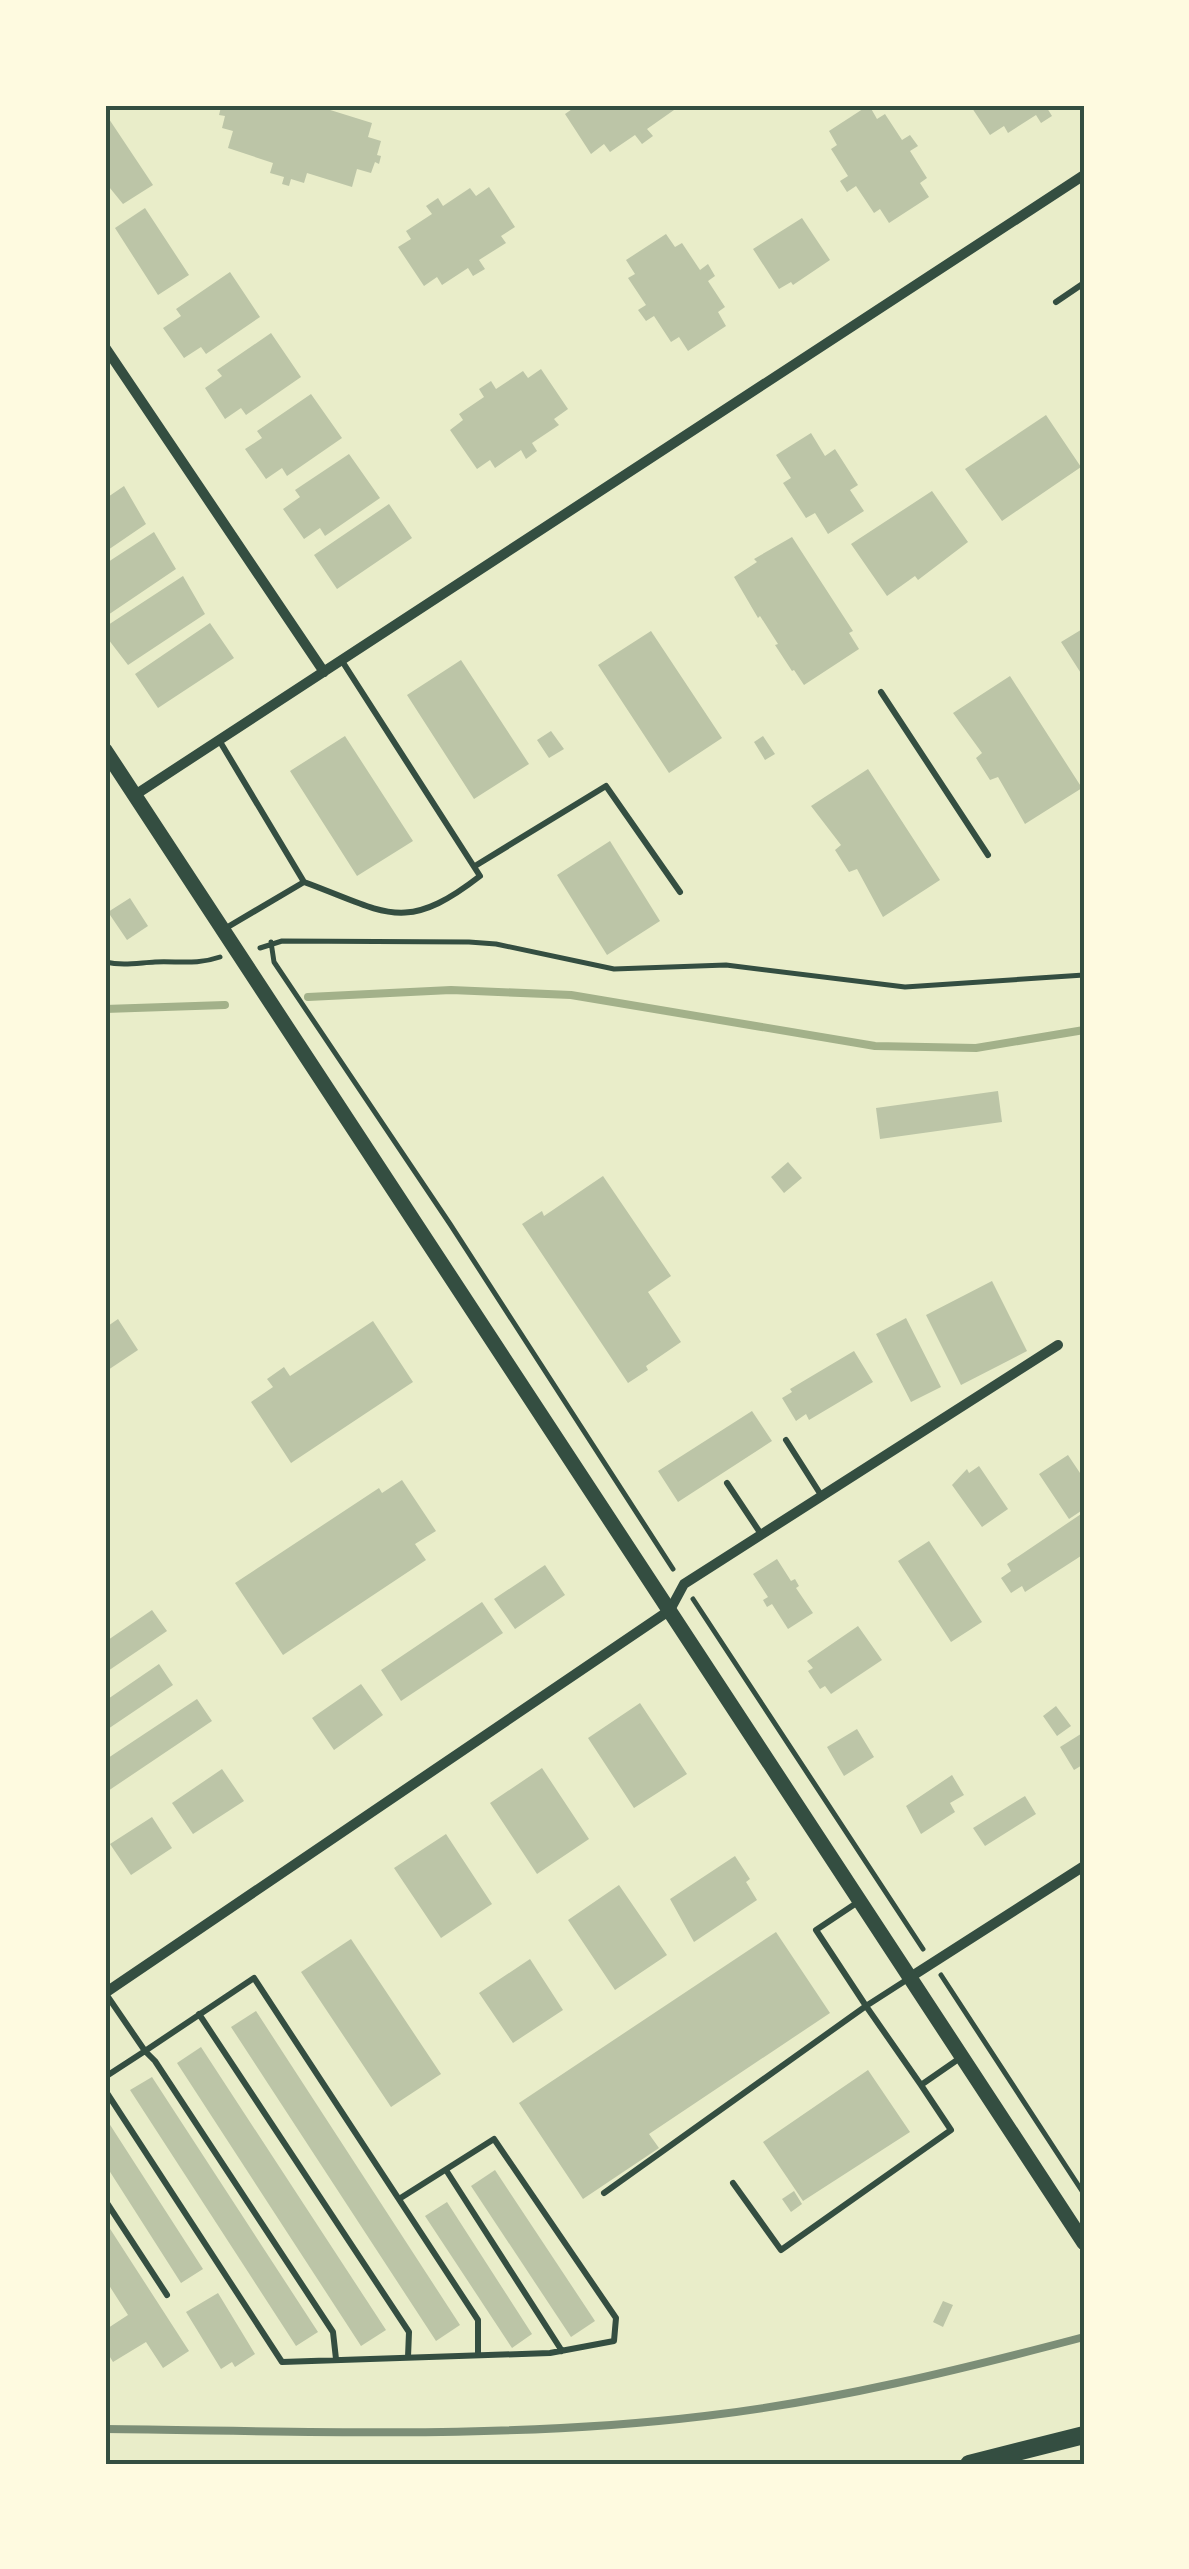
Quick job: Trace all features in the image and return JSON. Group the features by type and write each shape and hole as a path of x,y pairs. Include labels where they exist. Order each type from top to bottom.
{"main road":[{"path":"969,2464 1084,2435"}],"street":[{"path":"135,795 1084,175"},
{"path":"105,348 324,672"},
{"path":"105,750 1084,2243"},
{"path":"105,1993 670,1610 684,1584 1058,1344"},
{"path":"909,1978 1084,1866"}],"lane":[{"path":"1056,302 1084,284"},
{"path":"219,740 304,882 382,911 404,914 452,898 480,876 342,661"},
{"path":"881,692 988,855"},
{"path":"475,866 606,786 680,892"},
{"path":"223,929 304,882"},
{"path":"786,1440 821,1496"},
{"path":"727,1483 761,1534"},
{"path":"733,2183 781,2250 951,2130 816,1930 858,1902"},
{"path":"105,2077 254,1978 478,2320 478,2355"},
{"path":"604,2193 909,1978"},
{"path":"105,1993 155,2061 333,2332 336,2359"},
{"path":"200,2014 409,2332 408,2357"},
{"path":"921,2085 962,2058"},
{"path":"105,2090 282,2362 562,2351 614,2341 616,2318 494,2139 399,2199"},
{"path":"446,2170 562,2351"},
{"path":"105,2200 168,2295"}],"path":[{"path":"105,962 126,966 154,962 199,964 282,941 469,942 614,968 726,966 905,986 1084,974"}],"building":[{"path":"229,105 328,105 327,109 372,123 368,137 381,141 379,164 375,162 371,173 357,169 352,187 307,173 304,183 291,179 289,186 282,184 284,177 270,173 273,163 228,148 233,131 222,128 225,116 219,115 221,107 227,109"},
{"path":"578,105 670,105 674,110 647,129 653,136 642,144 635,135 610,152 604,144 591,154 565,114"},
{"path":"869,105 877,119 885,114 902,140 910,135 918,146 910,151 927,178 920,183 929,197 889,223 880,209 874,213 856,186 847,192 840,181 848,176 831,149 837,145 829,131"},
{"path":"970,105 1051,105 1047,108 1052,116 1041,123 1036,115 1008,133 1004,126 990,135"},
{"path":"109,119 153,185 123,204 105,182 105,122"},
{"path":"489,187 515,227 501,236 506,243 479,260 485,269 473,276 468,268 442,285 437,277 424,286 398,247 411,239 406,231 432,214 426,206 438,198 443,206 470,188 476,196"},
{"path":"145,208 189,275 158,295 115,228"},
{"path":"802,218 830,260 793,285 791,282 779,289 753,249"},
{"path":"666,234 675,247 682,243 700,270 708,264 715,276 708,281 725,307 718,312 726,326 688,351 679,337 671,342 654,316 646,321 638,310 646,305 628,278 635,274 626,260"},
{"path":"230,272 260,317 206,354 201,347 184,358 163,328 181,316 176,309"},
{"path":"271,333 301,377 246,415 241,408 225,419 205,388 222,376 217,370"},
{"path":"541,369 568,409 554,419 559,425 532,443 537,451 526,459 521,450 495,468 490,460 477,469 450,430 463,420 459,414 484,397 479,389 491,381 496,389 523,371 528,378"},
{"path":"311,394 342,438 287,476 282,468 266,479 245,449 262,438 257,431"},
{"path":"1046,415 1081,467 1002,521 965,469"},
{"path":"811,433 825,456 835,449 858,485 850,490 864,511 828,534 815,513 806,518 783,483 791,478 776,455"},
{"path":"349,454 380,498 325,536 320,528 304,539 283,509 300,497 295,490"},
{"path":"124,486 146,524 105,552 105,499"},
{"path":"932,491 968,542 918,580 915,576 887,596 851,544"},
{"path":"389,504 412,538 337,589 314,555"},
{"path":"154,532 176,569 105,617 105,564"},
{"path":"792,537 853,631 849,633 859,649 804,685 734,577 757,562 754,559"},
{"path":"183,576 205,614 128,665 105,635 105,627"},
{"path":"210,623 234,658 158,708 135,674"},
{"path":"1084,628 1084,678 1061,642"},
{"path":"651,631 722,738 669,773 598,665"},
{"path":"461,660 529,764 474,799 407,695"},
{"path":"1010,676 1082,788 1025,824 998,777 990,780 976,758 982,753 953,713"},
{"path":"551,731 564,749 549,758 537,740"},
{"path":"345,736 413,841 357,876 290,771"},
{"path":"763,736 775,754 765,760 754,742"},
{"path":"868,769 940,880 883,917 857,869 849,872 835,850 841,845 811,806"},
{"path":"610,841 660,921 607,955 557,875"},
{"path":"130,898 148,926 127,940 108,912"},
{"path":"998,1091 1002,1122 880,1139 876,1108"},
{"path":"788,1162 802,1178 784,1193 771,1177"},
{"path":"603,1176 671,1276 648,1292 681,1342 628,1383 522,1224 542,1211 544,1216"},
{"path":"992,1281 1027,1351 961,1385 926,1315"},
{"path":"906,1318 941,1387 911,1402 876,1334"},
{"path":"118,1319 138,1350 105,1372 105,1328"},
{"path":"373,1321 413,1382 291,1463 251,1402 273,1387 267,1379 284,1367 290,1376"},
{"path":"854,1351 873,1382 809,1420 806,1414 796,1421 782,1398 792,1392 790,1389"},
{"path":"752,1411 772,1441 678,1502 658,1471"},
{"path":"1068,1455 1084,1479 1084,1509 1069,1519 1039,1474"},
{"path":"979,1466 1008,1509 982,1527 952,1485 967,1469 969,1473"},
{"path":"402,1480 436,1531 415,1544 426,1560 283,1655 235,1583 379,1488 382,1493"},
{"path":"1084,1512 1084,1554 1025,1592 1022,1586 1011,1593 1001,1578 1011,1571 1007,1564"},
{"path":"929,1541 982,1622 951,1642 898,1561"},
{"path":"777,1559 791,1581 795,1579 799,1586 796,1588 813,1613 788,1629 772,1604 767,1607 763,1600 768,1597 753,1574"},
{"path":"545,1565 565,1595 515,1629 494,1599"},
{"path":"482,1602 503,1633 401,1701 381,1670"},
{"path":"152,1610 167,1631 105,1673 105,1642"},
{"path":"858,1626 882,1660 831,1694 825,1686 820,1689 808,1671 813,1668 807,1661"},
{"path":"159,1664 173,1685 105,1731 105,1701"},
{"path":"361,1684 383,1715 334,1750 312,1718"},
{"path":"197,1699 212,1721 105,1793 105,1760"},
{"path":"640,1703 687,1774 634,1808 588,1738"},
{"path":"1056,1706 1071,1726 1057,1736 1043,1716"},
{"path":"857,1729 874,1757 844,1776 827,1747"},
{"path":"1084,1732 1084,1764 1074,1770 1060,1747"},
{"path":"542,1768 589,1839 537,1874 490,1803"},
{"path":"222,1769 244,1801 193,1834 172,1803"},
{"path":"952,1775 964,1795 950,1803 955,1812 921,1834 906,1806"},
{"path":"1025,1796 1036,1814 985,1846 973,1828"},
{"path":"152,1817 172,1848 131,1875 110,1844"},
{"path":"446,1834 492,1904 441,1938 394,1868"},
{"path":"735,1856 750,1879 746,1882 757,1900 694,1942 670,1899"},
{"path":"619,1885 667,1955 615,1990 568,1920"},
{"path":"776,1932 830,2013 649,2134 659,2148 583,2199 519,2103"},
{"path":"351,1939 441,2074 391,2107 301,1972"},
{"path":"530,1959 563,2010 513,2043 479,1993"},
{"path":"256,2011 460,2325 436,2341 231,2027"},
{"path":"201,2047 386,2330 361,2346 177,2063"},
{"path":"868,2070 910,2132 803,2201 763,2142"},
{"path":"152,2077 318,2332 296,2346 130,2090"},
{"path":"105,2117 203,2269 181,2283 105,2164"},
{"path":"495,2170 595,2321 571,2337 471,2186"},
{"path":"794,2191 802,2204 791,2212 782,2199"},
{"path":"447,2202 532,2334 512,2348 425,2216"},
{"path":"105,2221 189,2351 163,2368 146,2342 113,2362 105,2349 105,2330 128,2315 105,2279"},
{"path":"218,2293 255,2354 235,2367 232,2362 221,2369 186,2312"},
{"path":"943,2301 953,2305 943,2327 933,2322"}],"waterway":[{"path":"308,997 451,990 571,995 875,1046 976,1048 1084,1030"},
{"path":"105,1009 225,1005"}],"railway":[{"path":"105,2429 405,2432 630,2424 753,2410 848,2393 1084,2337"}]}
